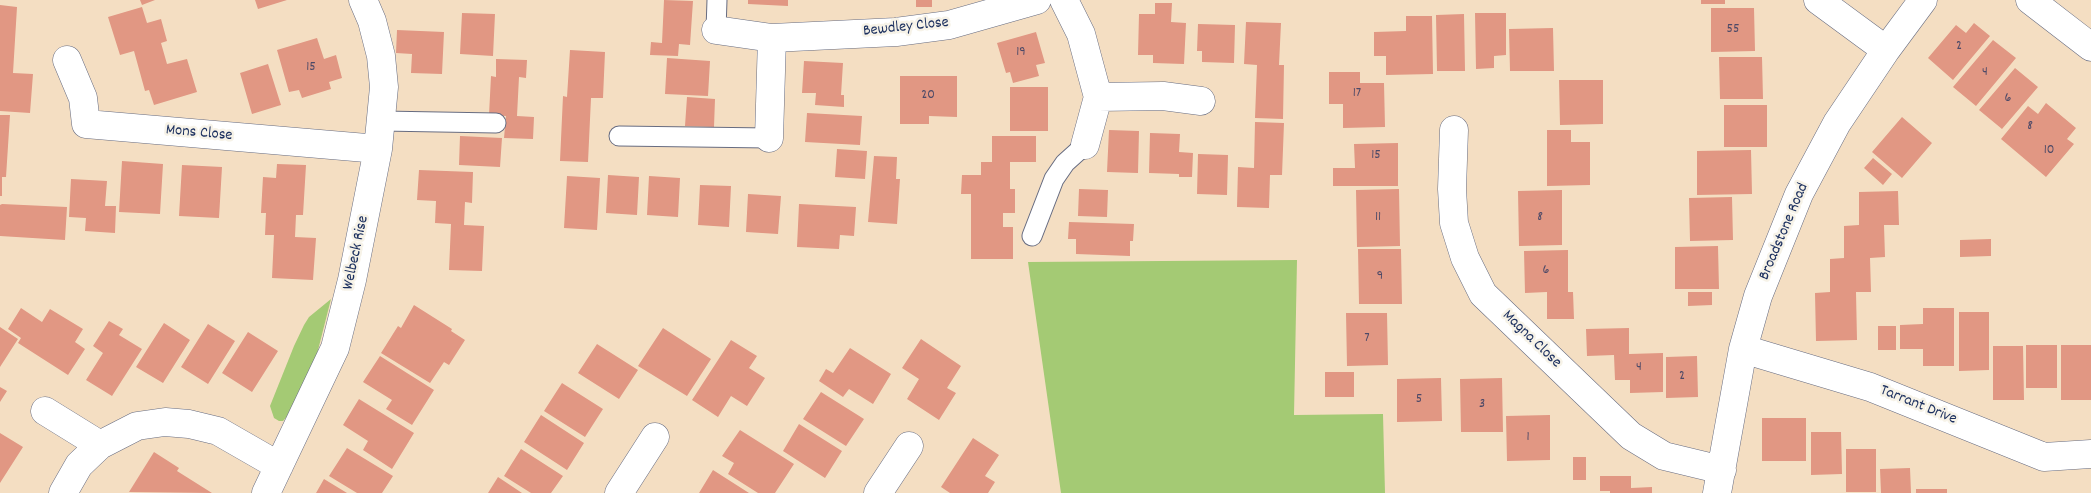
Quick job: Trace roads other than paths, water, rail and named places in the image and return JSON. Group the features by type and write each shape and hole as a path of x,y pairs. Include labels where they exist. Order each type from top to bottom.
{"street":[{"name":"Welbeck Rise","path":"266,493 335,348 352,280 378,149 384,87 381,56 372,21 363,0"},
{"name":"Bewdley Close","path":"716,30 772,38 896,32 949,25 1037,0"},
{"path":"1064,0 1081,34 1098,97 1085,145"},
{"path":"1818,0 1886,50"},
{"name":"Broadstone Road","path":"1720,482 1743,349 1758,296 1799,194 1836,124 1886,50 1923,0"},
{"path":"2030,0 2091,47"},
{"path":"770,138 772,38"},
{"name":"Mons Close","path":"67,60 83,98 86,124 378,149"},
{"path":"1098,97 1164,96 1201,101"},
{"name":"Magna Close","path":"1454,130 1452,190 1454,223 1465,258 1483,294 1631,436 1664,456 1720,482"},
{"name":"Tarrant Drive","path":"1743,349 1870,387 2044,457 2091,454"},
{"path":"45,411 100,445"},
{"path":"64,493 79,465 100,445 137,426 165,422 189,424 218,431 279,466"},
{"path":"619,493 655,437"},
{"path":"878,493 908,446"}],"lane":[{"path":"716,30 717,0"},
{"path":"382,121 496,123"},
{"path":"619,136 770,138"},
{"path":"1032,236 1054,179 1065,163 1085,145"}]}
